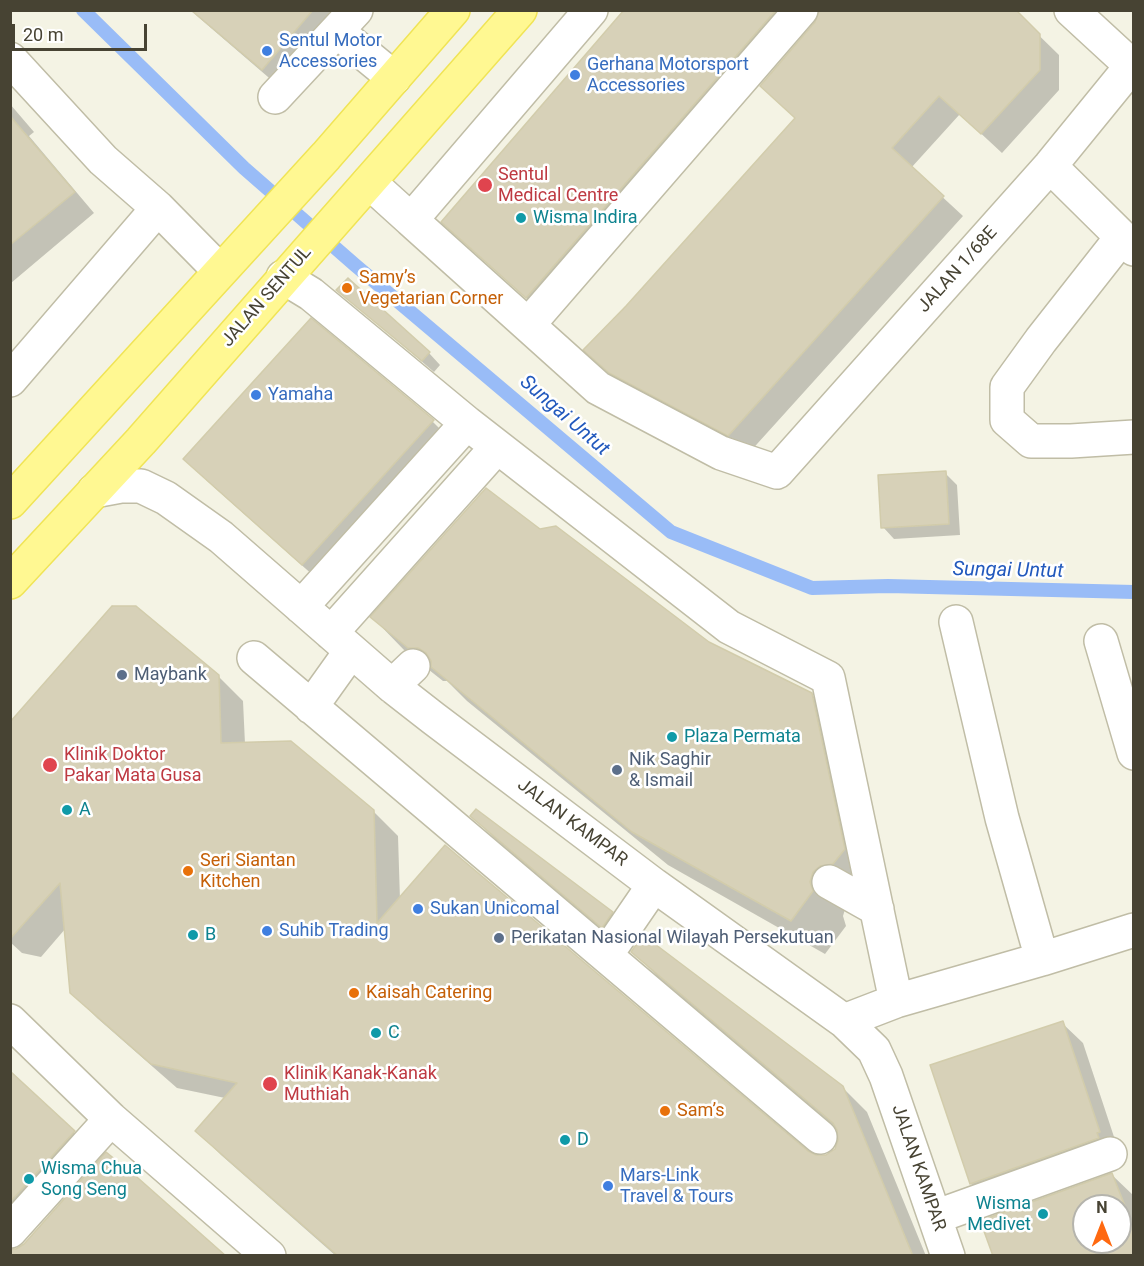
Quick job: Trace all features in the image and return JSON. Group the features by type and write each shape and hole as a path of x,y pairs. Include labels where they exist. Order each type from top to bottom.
{"main road":[{"path":"10,502 326,156 453,10"},
{"name":"JALAN SENTUL","path":"10,582 141,441 520,10"}],"street":[{"path":"411,220 591,10"},
{"path":"367,185 411,220 528,324 801,10"},
{"path":"1071,10 1133,66"},
{"path":"275,97 347,21 394,78"},
{"path":"10,59 103,160 158,208 220,271"},
{"name":"JALAN 1/68E","path":"528,324 598,388 721,453 777,472 1050,166 1133,66"},
{"path":"1050,166 1128,243 1041,339 1007,387 1007,420 1031,441 1134,437"},
{"path":"10,380 158,208"},
{"path":"288,273 497,447 530,486 729,627 828,678 896,1001"},
{"path":"301,607 467,423"},
{"path":"311,707 341,642 497,447"},
{"name":"JALAN KAMPAR","path":"94,491 122,486 141,486 166,498 221,537 341,642 403,676 654,885 844,1021 874,1050 886,1076 948,1256"},
{"path":"956,622 1002,818 1042,959"},
{"path":"1101,641 1134,753"},
{"path":"254,658 820,1137"},
{"path":"829,882 877,909"},
{"path":"606,955 654,885"},
{"path":"844,1021 896,1001 1134,930"},
{"path":"10,1021 111,1119 270,1256"},
{"path":"10,1232 111,1119"},
{"path":"935,1217 1110,1154"}],"building":[{"path":"191,10 313,10 262,70"},
{"path":"624,10 776,10 526,298 441,222"},
{"path":"819,10 1016,10 1040,34 1040,70 981,134 939,96 892,148 944,196 728,436 609,373 583,350 626,306 795,118 760,86 815,22"},
{"path":"10,116 75,192 10,245"},
{"path":"348,278 430,352 422,361 336,290"},
{"path":"311,318 434,420 302,565 183,459"},
{"path":"946,471 949,524 881,528 878,475"},
{"name":"Plaza Permata","path":"486,488 540,529 556,526 709,642 812,693 845,849 833,864 820,866 813,872 810,882 813,891 791,921 632,832 431,667 431,661 426,653 418,648 408,648 370,617"},
{"path":"112,606 136,606 219,675 221,743 291,741 374,810 377,923 445,845 808,1151 816,1155 826,1155 835,1149 838,1140 837,1130 833,1123 631,952 643,935 843,1086 913,1256 338,1256 195,1131 237,1083 151,1064 70,993 60,883 10,939 10,722"},
{"path":"476,809 613,912 602,928 470,816"},
{"path":"1063,1021 1100,1132 1097,1133 1099,1138 970,1184 930,1065"},
{"name":"Wisma Chua Song Seng","path":"10,1071 75,1131 10,1202"},
{"path":"106,1152 226,1256 10,1256 10,1249 16,1249 24,1244"},
{"name":"Wisma Medivet","path":"1112,1173 1120,1194 1072,1194 1072,1254 1132,1254 1132,1224 1134,1256 993,1256 981,1223 982,1220"}],"waterway":[{"name":"Sungai Untut","path":"83,10 244,168 355,265 671,532 812,588 888,586 1134,592"}],"place":[{"name":"Sentul Motor Accessories","path":"267,51"},
{"name":"Gerhana Motorsport Accessories","path":"575,75"},
{"name":"Sentul Medical Centre","path":"485,185"},
{"name":"Wisma Indira","path":"521,218"},
{"name":"Samy’s Vegetarian Corner","path":"347,288"},
{"name":"Yamaha","path":"256,395"},
{"name":"Maybank","path":"122,675"},
{"name":"Plaza Permata","path":"672,737"},
{"name":"Klinik Doktor Pakar Mata Gusa","path":"50,765"},
{"name":"Nik Saghir & Ismail","path":"617,770"},
{"name":"A","path":"67,810"},
{"name":"Seri Siantan Kitchen","path":"188,871"},
{"name":"Sukan Unicomal","path":"418,909"},
{"name":"Suhib Trading","path":"267,931"},
{"name":"B","path":"193,935"},
{"name":"Perikatan Nasional Wilayah Persekutuan","path":"499,938"},
{"name":"Kaisah Catering","path":"354,993"},
{"name":"C","path":"376,1033"},
{"name":"Klinik Kanak-Kanak Muthiah","path":"270,1084"},
{"name":"Sam’s","path":"665,1111"},
{"name":"D","path":"565,1140"},
{"name":"Wisma Chua Song Seng","path":"29,1179"},
{"name":"Mars-Link Travel & Tours","path":"608,1186"},
{"name":"Wisma Medivet","path":"1043,1214"}]}
